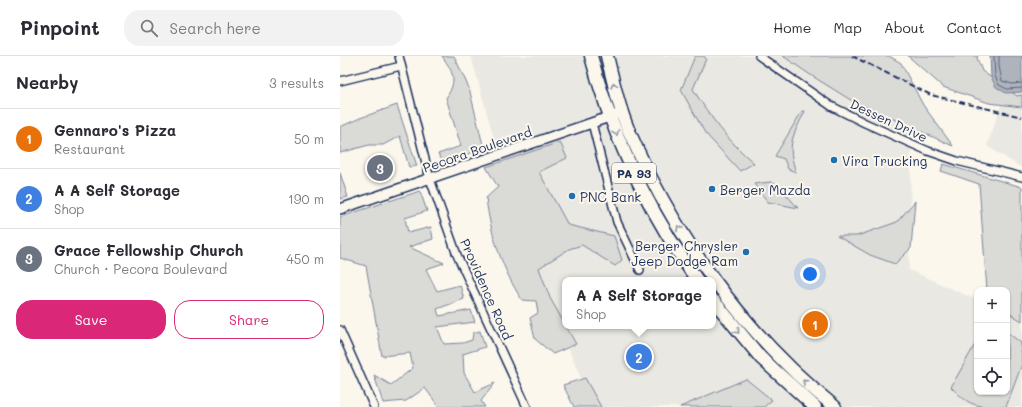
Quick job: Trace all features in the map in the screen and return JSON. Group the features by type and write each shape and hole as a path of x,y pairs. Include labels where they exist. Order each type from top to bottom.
{"highway":[{"name":"PA 93","path":"591,56 610,117 639,184 695,277"},
{"name":"PA 93","path":"607,56 622,113 628,128 667,208 711,277"},
{"name":"PA 93","path":"716,283 735,308 791,369 835,407"},
{"path":"716,304 761,358 815,407"}],"street":[{"name":"Providence Road","path":"399,56 430,179 457,255 527,407"},
{"name":"Dessen Drive","path":"759,56 831,106 865,124 928,151 1022,177"},
{"path":"340,81 401,66"},
{"name":"Pecora Boulevard","path":"340,209 622,113"},
{"path":"592,123 617,222 640,270"},
{"path":"340,330 374,407"}],"shaded area":[{"path":"442,56 454,56 469,88 484,149 443,162 438,154 461,146 446,98 452,86 453,76"},
{"path":"471,56 784,56 912,118 909,270 974,299 974,395 1010,395 1010,314 1022,320 1022,407 593,407 521,235"},
{"path":"695,56 704,56 706,59 693,89 720,129 736,147 754,163 740,171 705,133 681,90"},
{"path":"783,56 889,56 901,63 923,105 953,146 849,99"},
{"path":"908,56 978,56 977,58 982,71 1017,96 1022,95 1022,107 989,103 943,87"},
{"path":"1018,56 1022,56 1022,168 987,146"},
{"path":"397,105 417,166 409,167 400,136 383,145 369,145 340,153 340,127"},
{"path":"802,111 805,111 794,134 791,147 796,172 788,169 784,159 775,156"},
{"path":"560,142 567,158 539,172 568,225 614,236 622,260 615,266 582,245 569,249 539,268 550,298 562,319 562,329 568,329 576,344 553,354 535,339 530,318 538,313 536,301 522,300 509,277 498,251 486,198 498,187 486,167"},
{"path":"943,164 1022,187 1022,321 1010,314 1010,287 987,287 979,184 941,171"},
{"path":"340,173 348,197 340,199"},
{"path":"770,182 778,185 798,208 768,202 754,184"},
{"path":"420,191 427,211 405,218 408,233 431,227 433,239 409,247 444,263 426,269 437,291 460,285 464,299 437,309 439,316 471,310 475,322 437,327 444,344 463,343 472,340 473,333 480,331 485,347 463,354 464,373 475,392 495,383 481,401 485,407 439,407 425,388 406,401 383,403 374,375 391,385 413,368 410,353 382,356 366,266 340,258 340,217"},
{"path":"915,201 911,248 895,264 870,255 837,236 857,236 897,222"},
{"path":"1010,334 1021,343 1022,364 1006,407 988,407 969,402 951,387 974,346 974,395 1010,395"},
{"path":"585,378 601,407 574,407 563,385"},
{"path":"746,379 772,400 764,407 680,407"}],"water":[{"path":"990,56 1022,56 1022,92 1006,93 996,87 991,77"}],"railway":[{"path":"852,56 931,95 1022,117"}],"place":[{"name":"Vira Trucking","path":"834,160"},
{"name":"Grace Fellowship Church","path":"380,168"},
{"name":"Berger Mazda","path":"712,189"},
{"name":"PNC Bank","path":"572,196"},
{"name":"Berger Chrysler Jeep Dodge Ram","path":"746,252"},
{"name":"Gennaro's Pizza","path":"815,324"},
{"name":"A A Self Storage","path":"639,357"}]}
